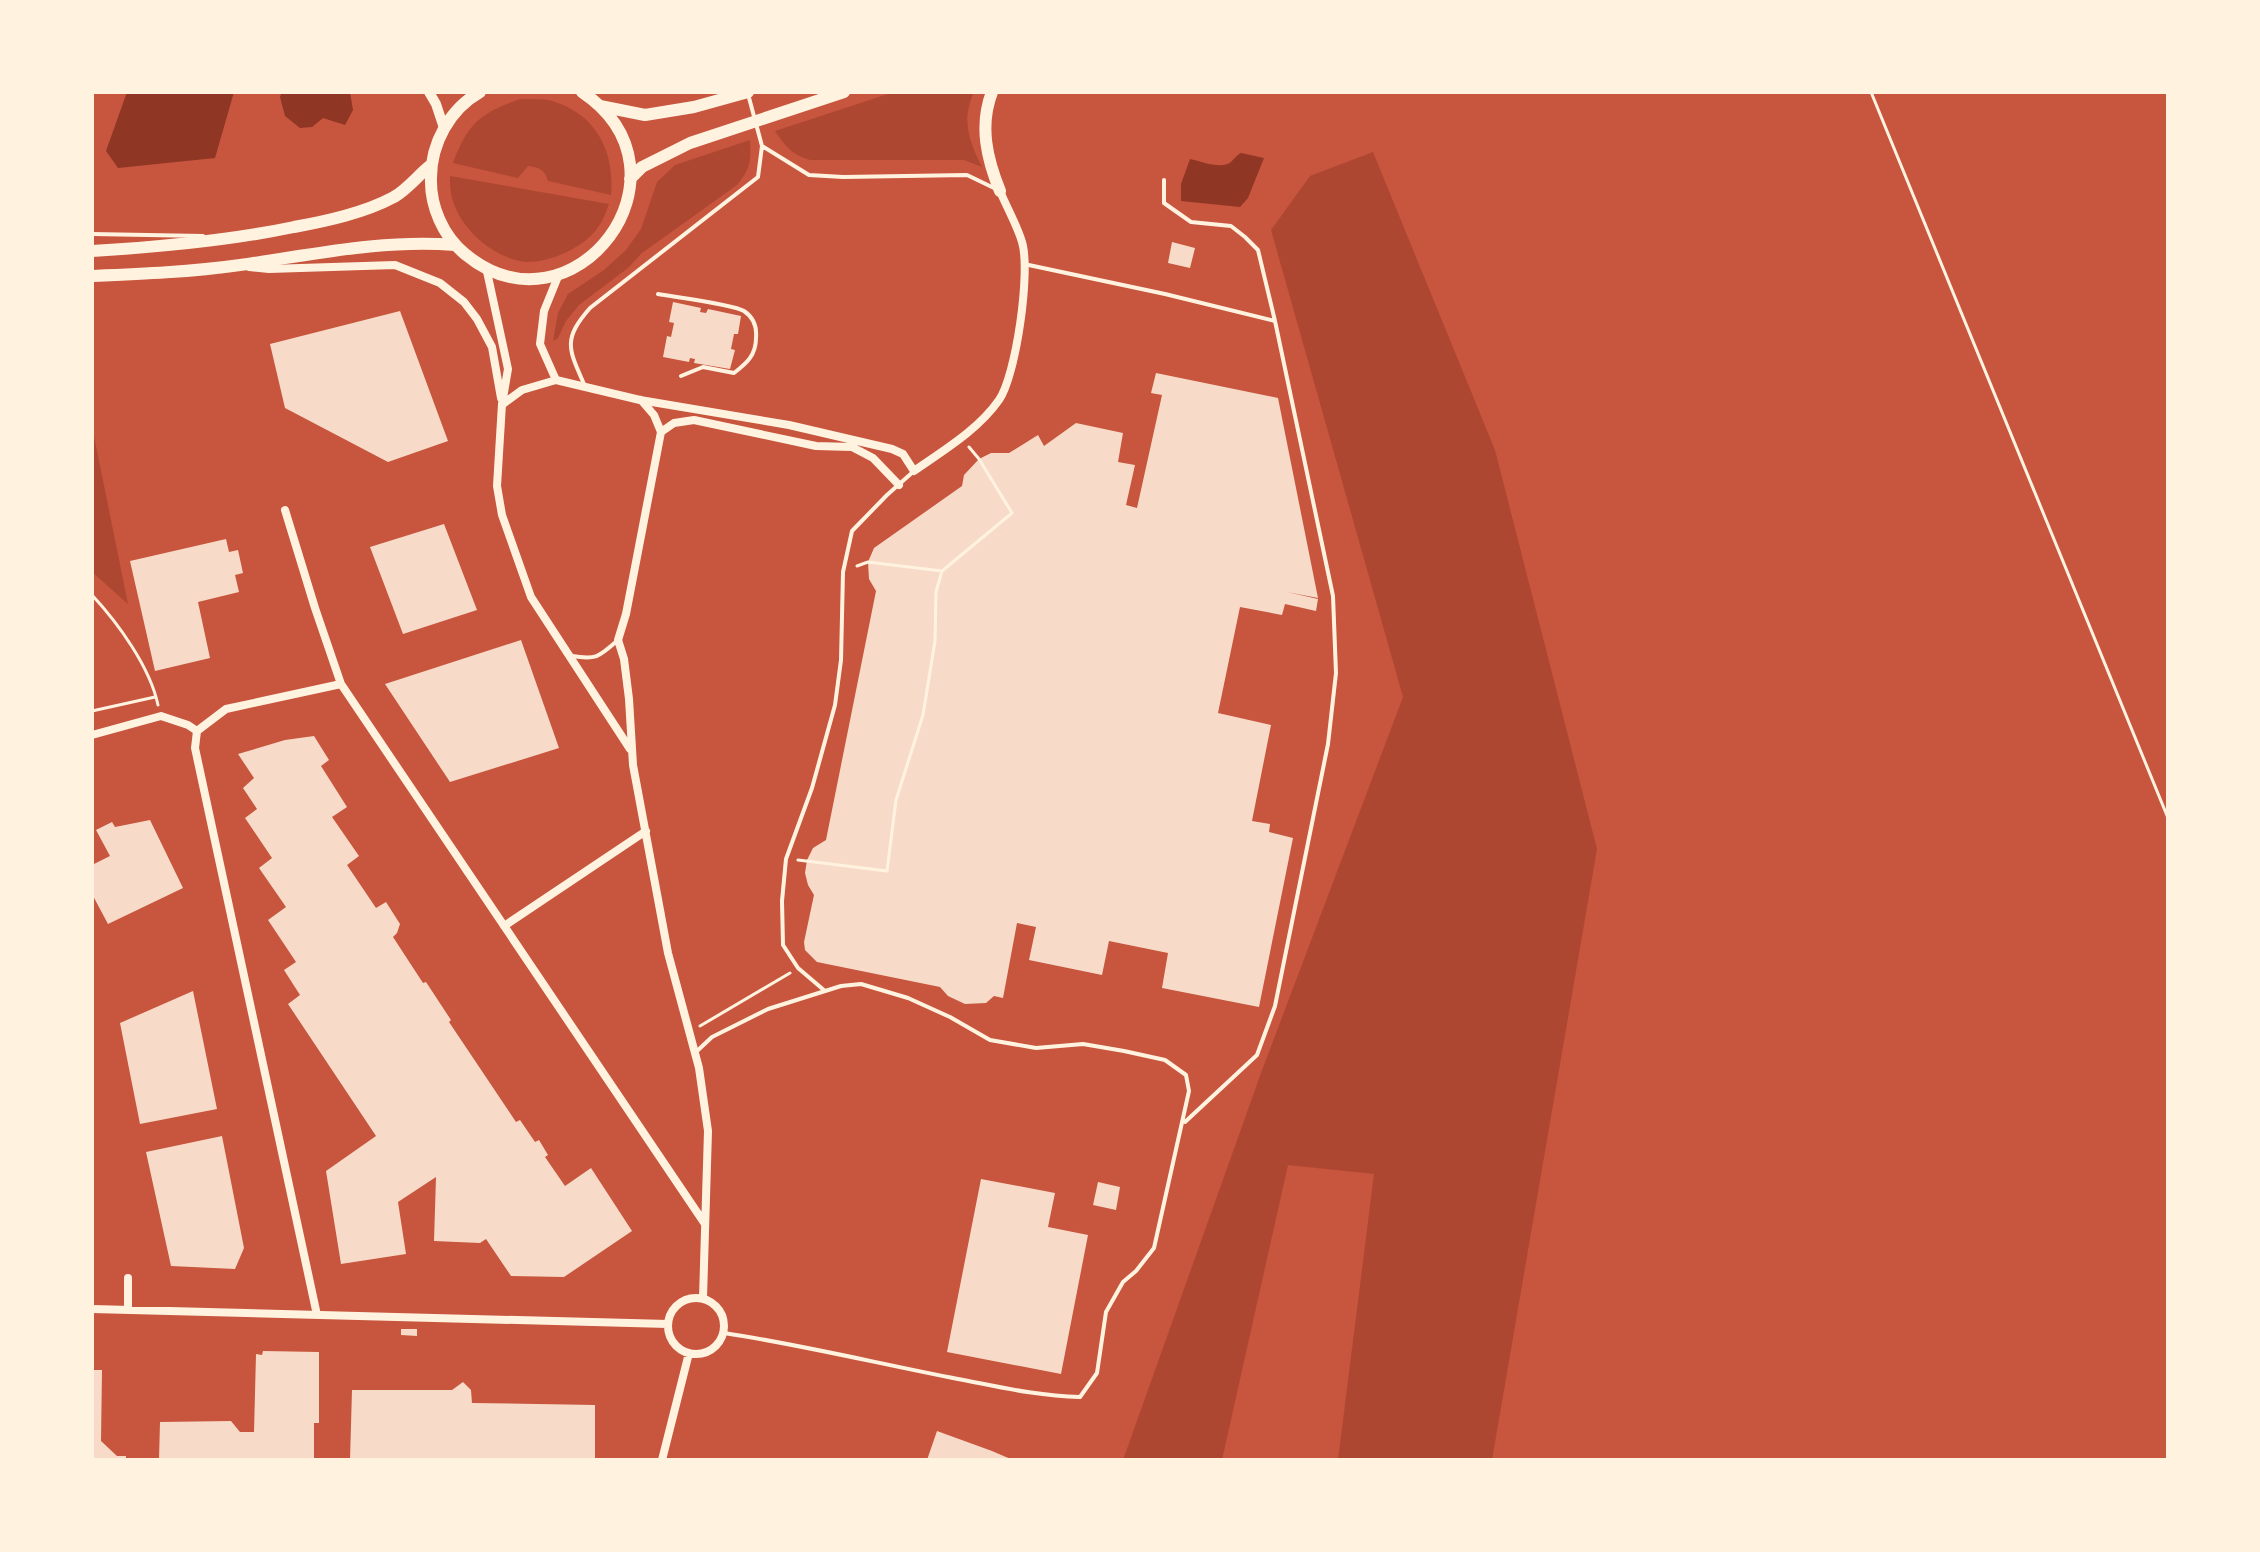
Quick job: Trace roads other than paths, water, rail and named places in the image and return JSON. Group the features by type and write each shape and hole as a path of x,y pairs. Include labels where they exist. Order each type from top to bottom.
{"main road":[{"path":"480,92 456,111 436,146 430,181 436,213 455,245 486,267 514,277 529,278 559,274 587,260 610,238 628,200 628,155 620,132 600,106 582,92"},
{"path":"630,179 642,167 690,143 844,92"},
{"path":"992,92 984,131 992,172 1000,191"},
{"path":"600,106 645,115 694,107 745,93"},
{"path":"92,251 249,236 327,221 394,197 431,165"},
{"path":"92,276 237,266 410,242 455,245"}],"street":[{"path":"429,92 444,128"},
{"path":"502,404 516,393 556,380 640,400 789,425 892,449 903,454 914,471 987,416 1002,396 1014,356 1022,309 1024,264 1023,244 1000,191"},
{"path":"237,266 269,269 395,265 440,283 464,302 492,347 502,404"},
{"path":"486,267 508,369 502,404 497,486 502,515 531,597 632,752"},
{"path":"556,380 540,344 544,311 559,274"},
{"path":"640,400 654,415 661,432 626,614 618,640 624,659 632,752 668,953 702,1081 708,1131 703,1298"},
{"path":"661,432 674,423 694,420 816,446 852,447 873,458 899,485"},
{"path":"285,510 341,684 705,1224"},
{"path":"317,1315 195,748 197,731 226,709 341,684"},
{"path":"92,735 161,716 197,731"},
{"path":"504,926 646,831"},
{"path":"128,1278 128,1310"},
{"path":"703,1298 723,1315 724,1333 707,1352 689,1353 673,1343 669,1334 670,1314 684,1300 703,1298"},
{"path":"92,1309 668,1324"},
{"path":"662,1460 689,1353"}],"lane":[{"path":"585,386 570,354 572,336 578,322 590,308 758,177 762,146 745,93"},
{"path":"762,146 809,175 967,175 1000,191"},
{"path":"1164,180 1164,203 1191,222 1231,226 1258,250 1333,596 1336,673 1328,744 1275,1006 1257,1055 1183,1124"},
{"path":"92,234 249,236"},
{"path":"1024,264 1275,321"},
{"path":"658,294 742,310 753,320 757,334 749,361 734,373 703,367 681,376"},
{"path":"825,991 798,968 783,945 782,901 786,859 812,788 835,705 841,660 843,572 852,531 914,471"},
{"path":"569,655 583,658 600,656 618,640"},
{"path":"696,1052 712,1037 768,1009 841,986 861,984 908,998 990,1040 1036,1048 1083,1044 1165,1060 1186,1075 1189,1091 1154,1248 1123,1282 1106,1312 1097,1373 1080,1397 1046,1397 790,1343 724,1333"}]}
